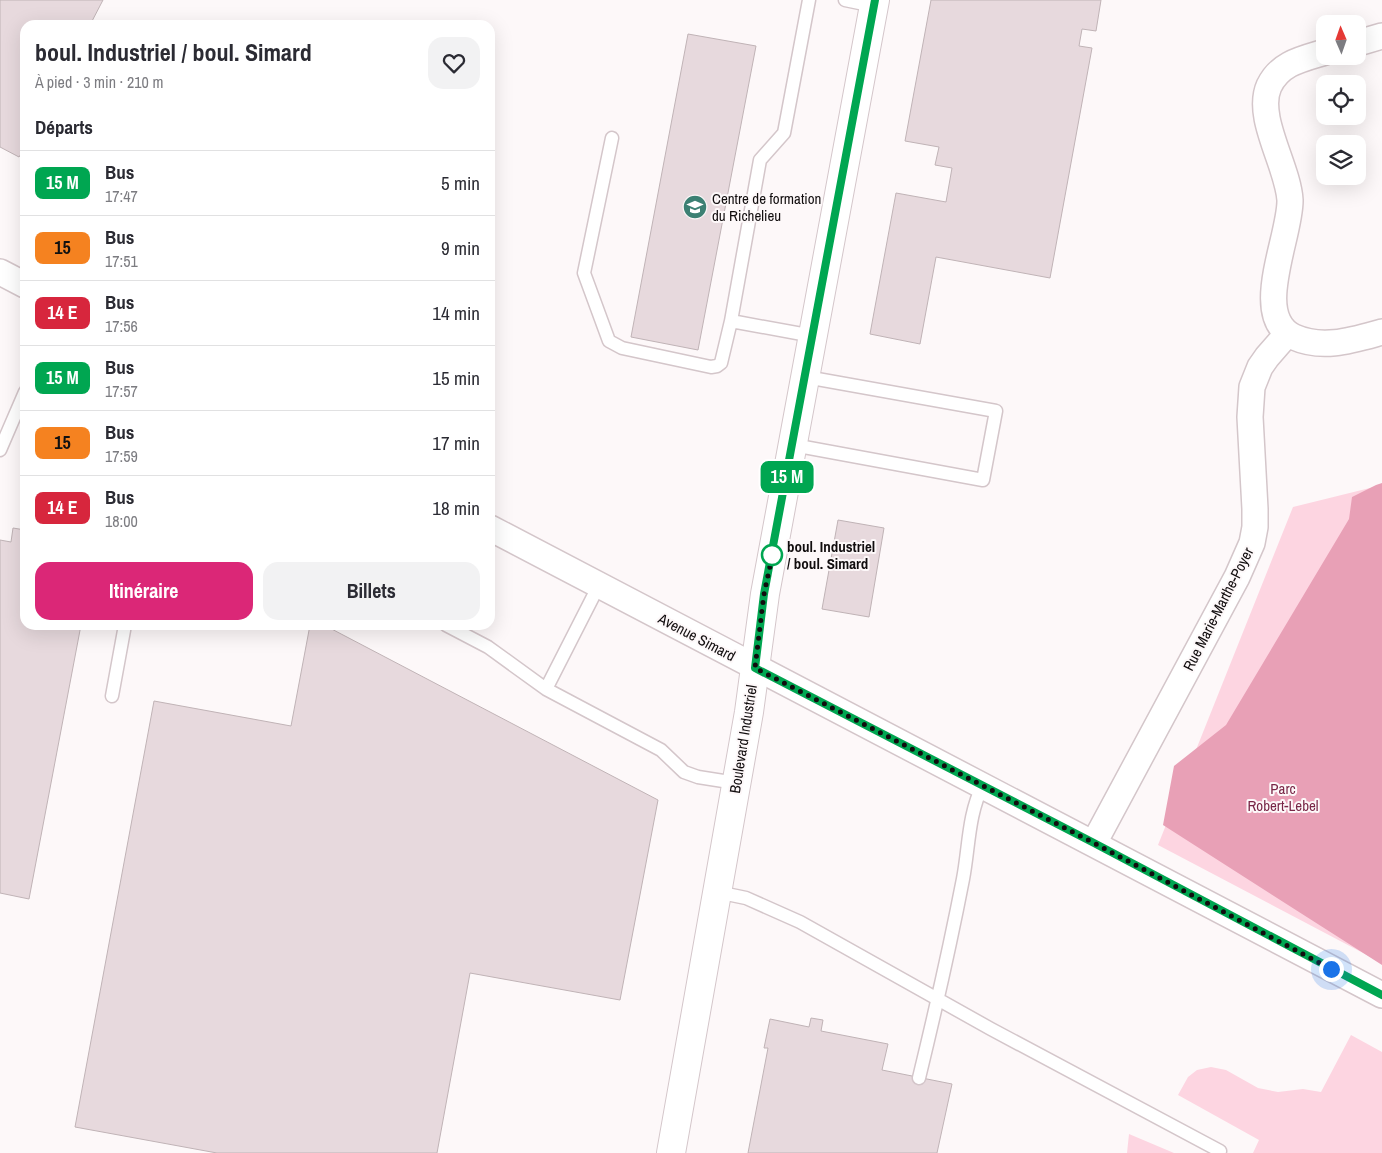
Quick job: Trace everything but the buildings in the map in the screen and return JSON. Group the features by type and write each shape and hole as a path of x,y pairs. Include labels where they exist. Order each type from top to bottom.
{"street":[{"name":"Boulevard Industriel","path":"671,1153 736,783 755,668 764,594 875,3"},
{"path":"1366,41 1382,36"},
{"path":"1316,55 1287,65 1274,78 1266,97 1267,118 1286,179 1290,199 1288,221 1276,278 1273,304 1276,321 1287,334 1312,343 1328,344 1382,332"},
{"path":"0,272 20,282"},
{"name":"Rue Marie-Marthe-Poyer","path":"1094,843 1237,577 1252,543 1255,509 1250,417 1252,387 1260,367 1267,356 1287,334"},
{"name":"Avenue Simard","path":"495,531 1382,995"}],"lane":[{"path":"612,138 584,273 609,341 622,348 703,367 717,366 721,363 731,321 760,160 784,133 809,0"},
{"path":"846,0 875,3"},
{"path":"731,321 813,336"},
{"path":"793,445 984,480 996,411 806,377"},
{"path":"0,450 20,404"},
{"path":"546,689 599,585"},
{"path":"112,696 124,630"},
{"path":"456,630 488,647 546,689 661,750 684,772 698,777 736,783"},
{"path":"919,1078 938,1000 963,877 974,806 983,786"},
{"path":"717,892 746,898 800,922 938,1000 1220,1151"}],"green space":[{"name":"Parc Robert-Lebel","path":"1382,483 1382,965 1163,825 1174,766 1226,725 1349,519 1352,497"},
{"name":"Parc Robert-Lebel","path":"1382,485 1382,963 1158,845 1293,507"},
{"path":"1351,1035 1382,1052 1382,1153 1253,1153 1259,1140 1178,1095 1188,1077 1197,1070 1211,1067 1226,1070 1258,1088 1278,1092 1303,1089 1321,1092"},
{"path":"1129,1134 1174,1153 1127,1153"}],"bus line":[{"path":"875,0 764,594 755,668 1094,843 1382,995"}],"place":[{"name":"Centre de formation du Richelieu","path":"695,207"},
{"name":"boul. Industriel / boul. Simard","path":"772,555"}],"route":[{"path":"772,555 774,548 764,594 755,668 1094,843 1331,969"}]}
